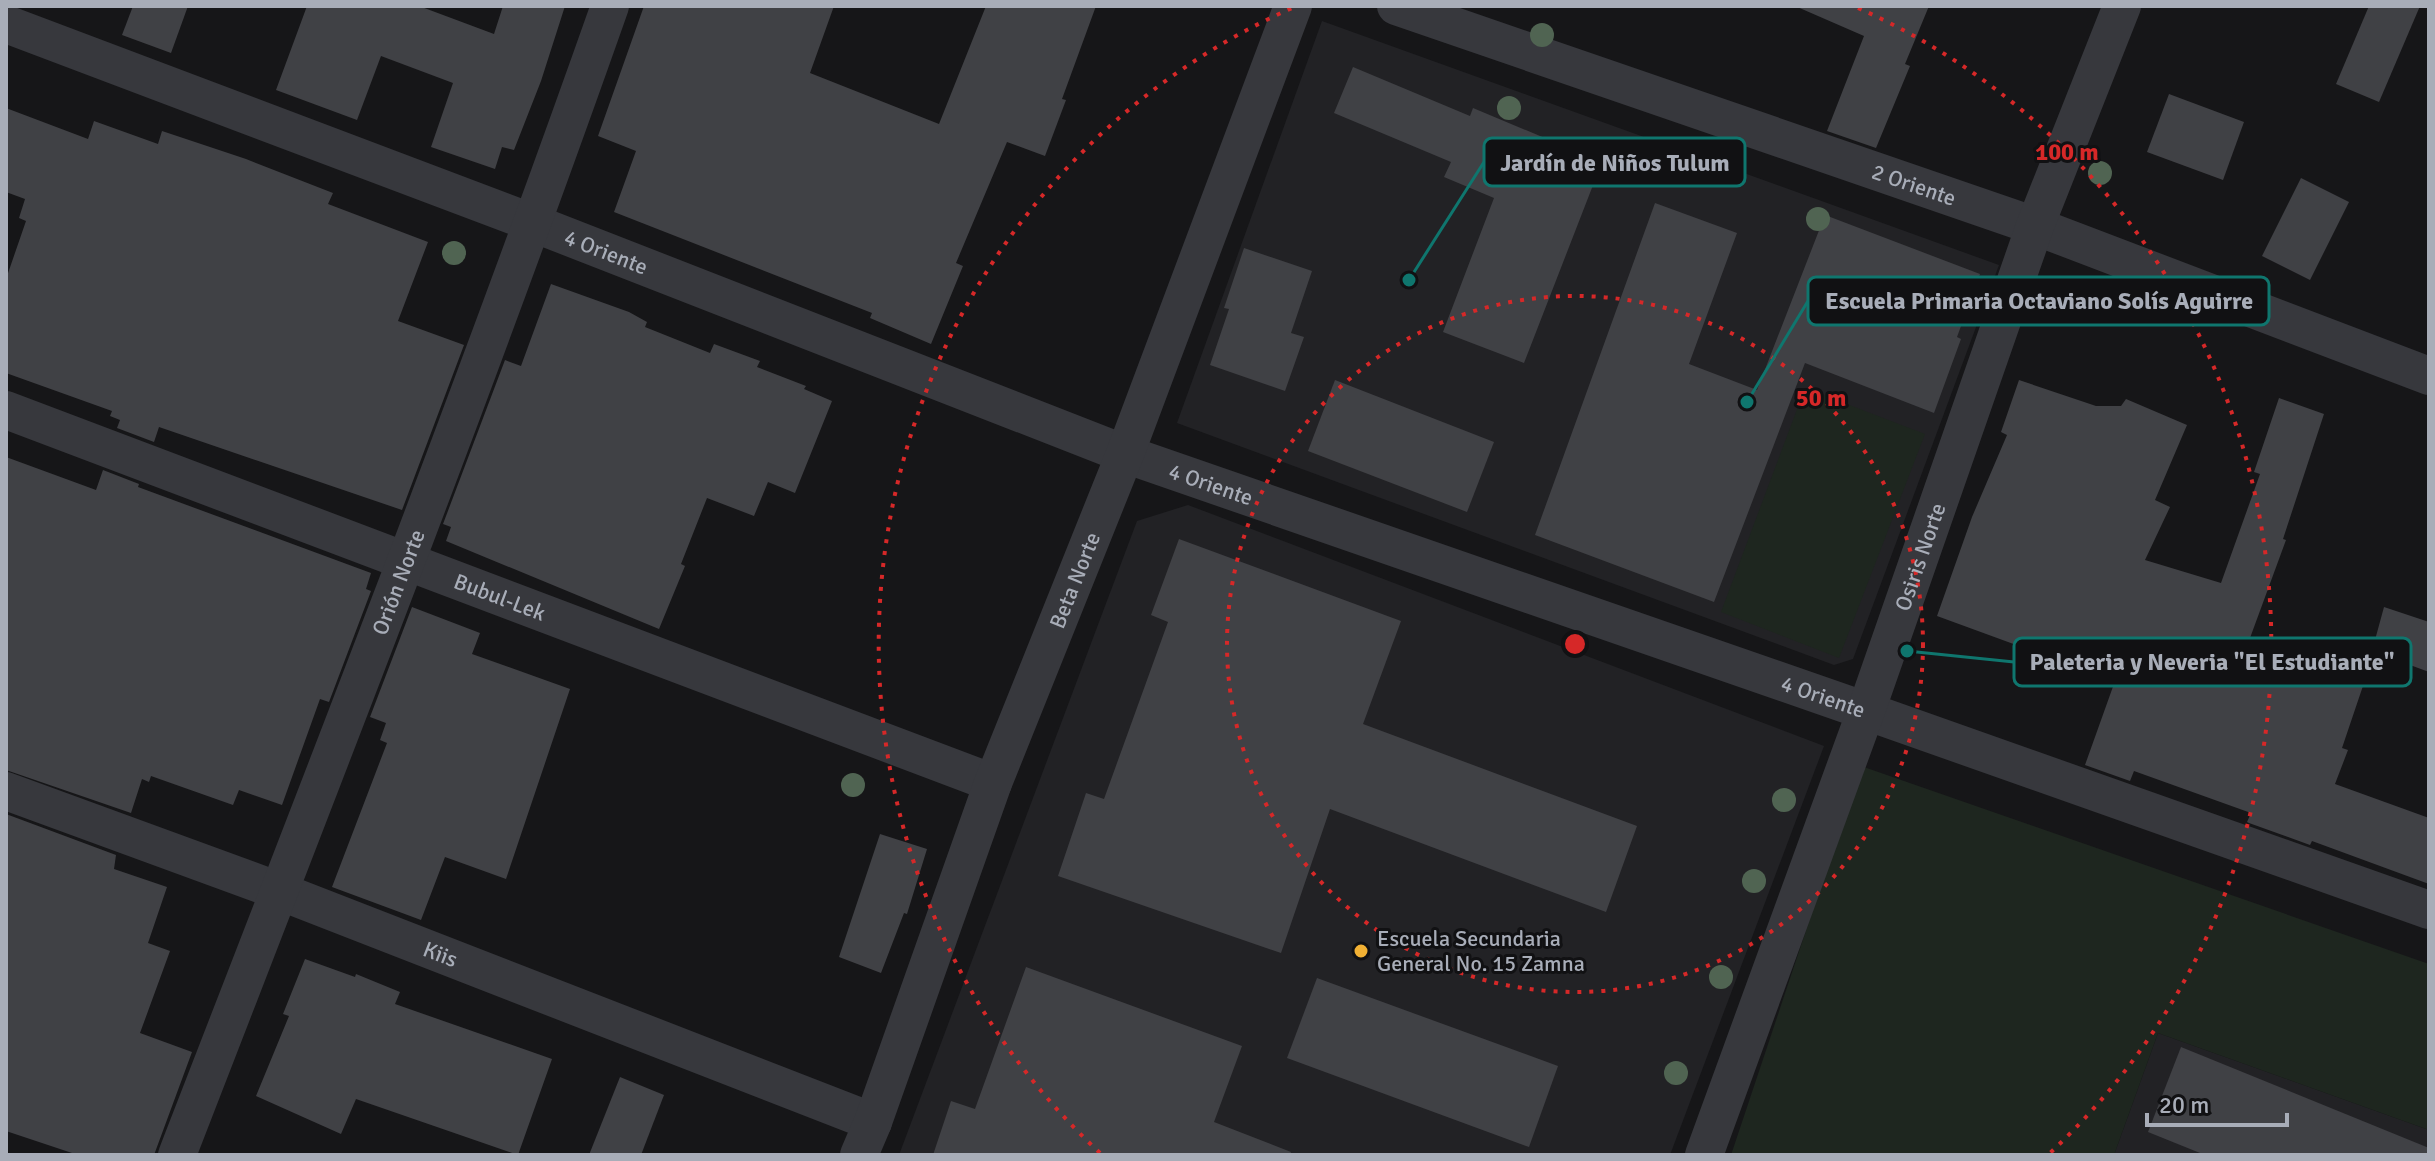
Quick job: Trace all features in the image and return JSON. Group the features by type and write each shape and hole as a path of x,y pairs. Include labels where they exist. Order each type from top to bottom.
{"street":[{"name":"Orión Norte","path":"177,1155 408,560 610,6"},
{"name":"Beta Norte","path":"866,1138 993,783 1125,454 1293,6"},
{"name":"2 Oriente","path":"1396,6 2035,226 2429,376"},
{"name":"Osiris Norte","path":"1704,1155 1866,711 2035,226 2122,6"},
{"name":"4 Oriente","path":"6,24 533,223 1125,454 2429,910"},
{"name":"Bubul-Lek","path":"6,410 993,783"},
{"name":"Kiis","path":"6,791 279,891 866,1138"}],"shaded area":[{"path":"1322,21 1999,265 1853,659 1834,665 1177,423"},
{"path":"1805,388 1925,434 1839,658 1721,612"},
{"name":"Escuela Secundaria General No. 15 Zamna","path":"1188,505 1824,746 1670,1155 899,1155 1137,521"},
{"path":"1861,766 2429,964 2429,1130 2158,1033 2114,1155 1731,1155"},
{"path":"2158,1033 2429,1130 2429,1155 2114,1155"}],"building":[{"path":"133,6 188,6 171,53 122,35"},
{"path":"307,6 419,6 494,34 503,6 565,6 541,81 514,150 502,147 495,169 431,147 453,83 381,56 357,120 276,90"},
{"path":"644,6 834,6 810,73 939,124 986,6 1096,6 1045,156 1007,142 956,263 963,266 931,344 870,318 872,313 614,212 636,151 598,136"},
{"path":"1795,6 1929,6 1905,64 1910,66 1876,148 1827,131 1864,36"},
{"path":"2369,6 2420,6 2379,102 2336,84"},
{"path":"1353,67 1470,116 1473,108 1602,162 1524,363 1443,332 1494,198 1444,177 1451,162 1334,113"},
{"path":"2169,94 2244,122 2223,180 2147,152"},
{"path":"6,108 88,139 94,121 158,144 162,131 333,193 328,204 428,242 398,321 464,345 402,510 159,427 154,442 117,428 120,420 110,416 112,411 6,373 6,279 26,221 19,218 25,199 6,192"},
{"path":"2301,178 2349,202 2310,280 2262,256"},
{"path":"1655,203 1737,233 1689,364 1757,390 1825,215 1980,274 1934,413 1805,363 1714,602 1535,535"},
{"path":"1244,248 1312,271 1291,333 1304,337 1285,391 1210,365 1229,309 1224,308"},
{"path":"551,284 629,312 647,322 645,327 710,353 714,344 760,361 757,367 806,386 804,389 832,401 795,493 768,482 754,516 707,498 681,564 685,566 659,629 446,541 451,527 443,524 505,360 521,366"},
{"path":"1335,380 1494,442 1467,512 1308,451"},
{"path":"2019,380 2096,406 2121,406 2126,399 2187,425 2155,500 2170,507 2145,560 2221,583 2260,474 2254,472 2279,398 2324,414 2283,539 2286,540 2250,638 2366,677 2342,748 2348,750 2335,784 2429,818 2429,884 2312,841 2310,845 2249,823 2251,813 2134,771 2130,781 2085,765 2115,681 1937,616 1972,517 2007,435 2001,432"},
{"path":"6,457 96,490 103,470 139,484 138,487 371,573 366,589 371,591 329,702 320,699 282,805 239,790 233,805 151,776 149,782 142,779 131,813 6,770"},
{"path":"1179,539 1401,621 1363,724 1637,826 1606,912 1330,809 1281,953 1058,876 1086,793 1104,799 1168,622 1151,615"},
{"path":"412,607 480,633 472,654 570,689 506,879 445,857 421,920 332,887 387,743 380,740 386,723 370,717"},
{"path":"2384,607 2429,622 2429,672 2372,651"},
{"path":"6,814 116,855 114,869 167,887 148,943 170,951 140,1033 192,1052 154,1155 78,1155 6,1131"},
{"path":"880,834 927,849 907,914 904,913 881,973 839,957"},
{"path":"305,959 355,977 356,974 400,992 395,1004 552,1059 518,1155 356,1099 341,1134 256,1096 289,1016 283,1014"},
{"path":"1026,967 1242,1046 1214,1122 1291,1152 1290,1155 933,1155 951,1101 975,1109"},
{"path":"1317,978 1558,1066 1529,1147 1287,1058"},
{"path":"2181,1047 2429,1148 2429,1155 2205,1155 2148,1132"},
{"path":"620,1077 664,1095 641,1155 589,1155"}],"place":[{"name":"Jardín de Niños Tulum","path":"1409,280"},
{"name":"Escuela Primaria Octaviano Solís Aguirre","path":"1747,402"},
{"name":"Paleteria y Neveria \"El Estudiante\"","path":"1907,651"},
{"name":"Escuela Secundaria General No. 15 Zamna","path":"1361,951"}]}
